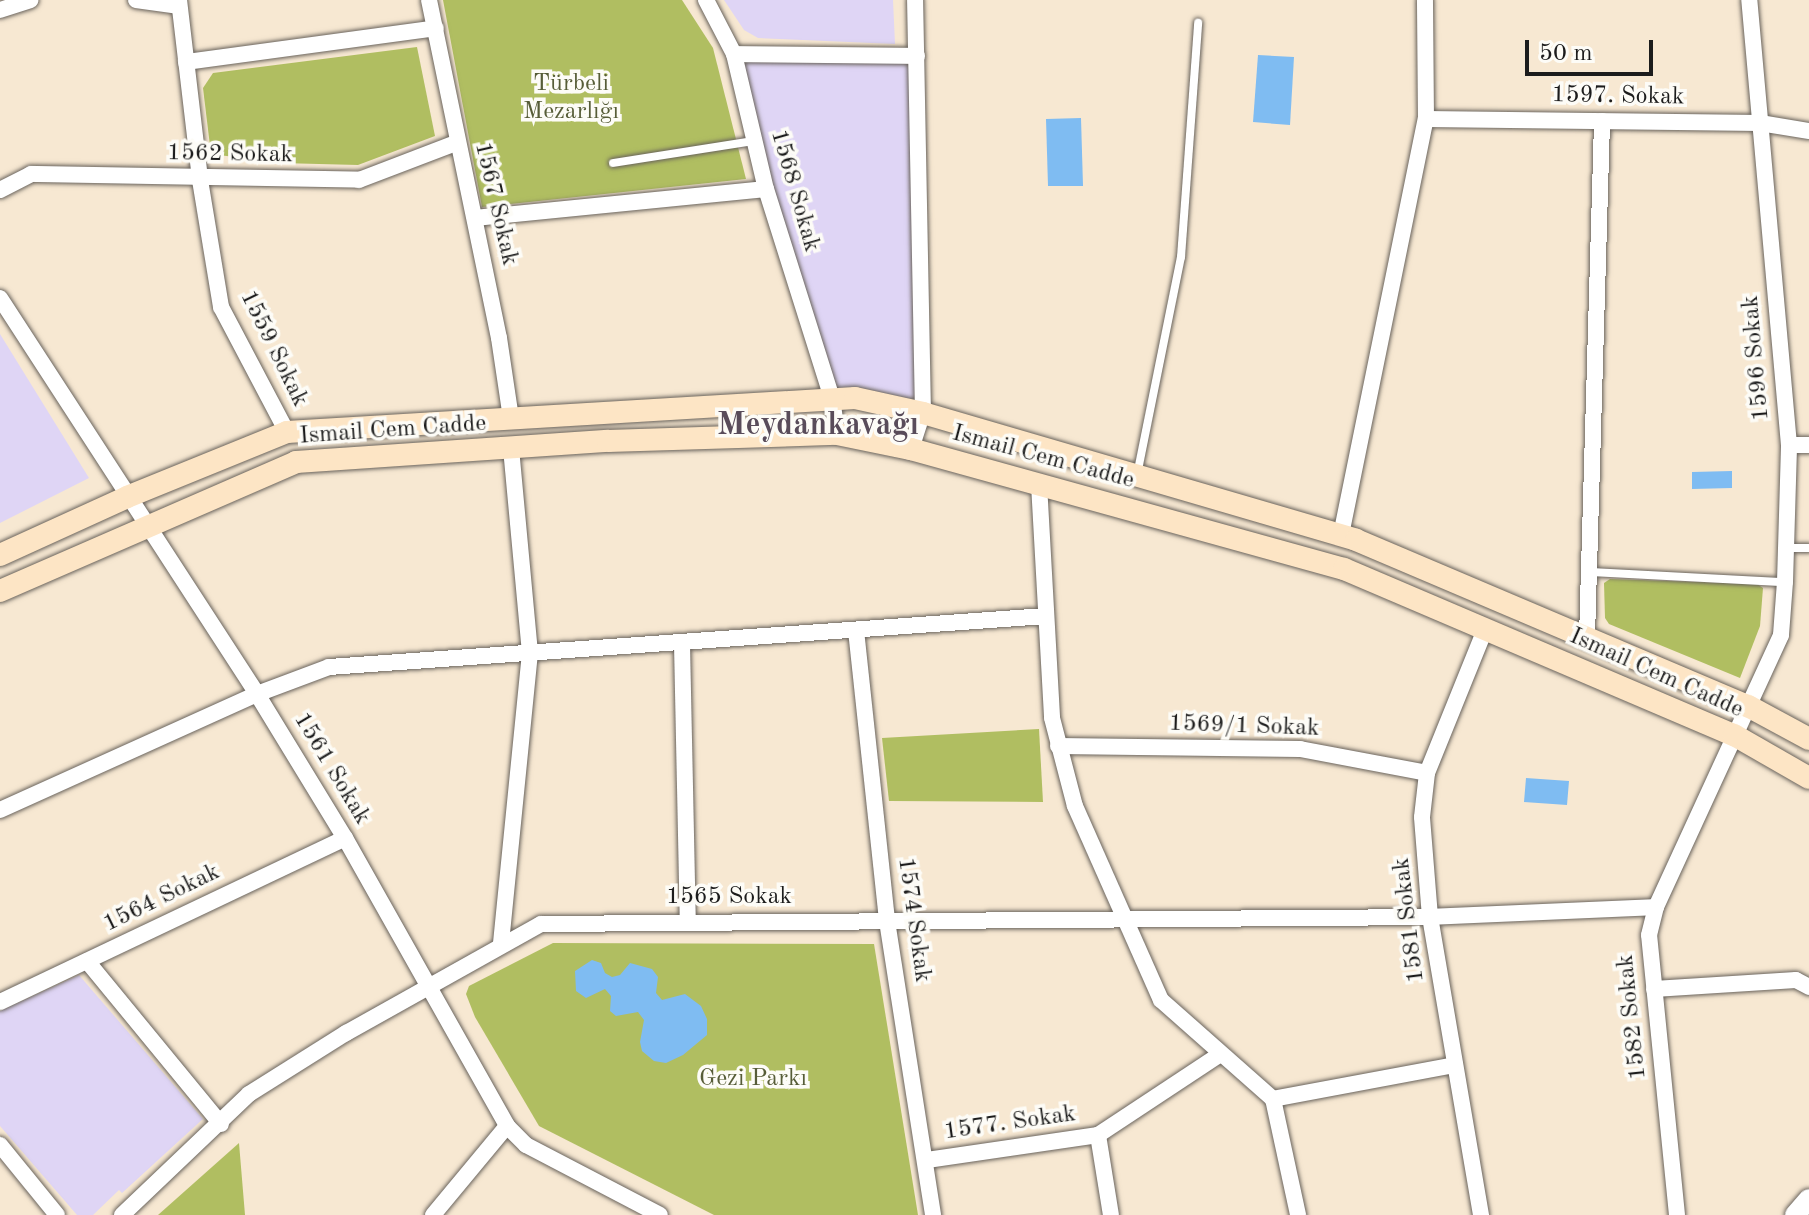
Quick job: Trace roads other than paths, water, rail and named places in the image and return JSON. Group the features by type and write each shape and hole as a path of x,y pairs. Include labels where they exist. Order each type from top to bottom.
{"main road":[{"name":"Ismail Cem Cadde","path":"0,555 127,497 287,432 855,398 923,413 1341,535 1748,706 1809,739"},
{"name":"Ismail Cem Cadde","path":"0,591 145,525 296,462 785,433 837,434 911,449 1344,569 1734,735 1809,778"}],"street":[{"path":"0,10 30,0"},
{"path":"136,0 178,3"},
{"name":"1567 Sokak","path":"429,0 456,143 475,218 511,418"},
{"name":"1568 Sokak","path":"706,0 734,54 766,189 832,398 837,434"},
{"path":"911,449 923,413 915,0"},
{"path":"1341,535 1426,119 1425,0"},
{"name":"1596 Sokak","path":"1734,735 1781,635 1787,548 1789,445 1749,0"},
{"name":"1559 Sokak","path":"178,3 200,180 221,307 287,432"},
{"path":"186,62 436,28"},
{"path":"734,54 917,56"},
{"name":"1597. Sokak","path":"1426,119 1760,123 1809,131"},
{"path":"1587,637 1602,121"},
{"name":"1562 Sokak","path":"0,190 31,174 200,180 359,180 456,143"},
{"path":"475,218 766,189"},
{"name":"1561 Sokak","path":"0,298 257,694 345,838 507,1126 526,1145 660,1215"},
{"path":"1789,445 1809,445"},
{"path":"501,943 530,653 511,449"},
{"path":"1039,484 1052,718 1075,806 1161,1000 1219,1055 1273,1099 1298,1215"},
{"path":"0,810 257,694 329,667 1046,616"},
{"name":"1581 Sokak","path":"1481,1215 1430,917 1422,817 1427,773 1486,627"},
{"name":"1574 Sokak","path":"856,630 887,921 927,1160 933,1215"},
{"path":"682,644 688,922"},
{"name":"1582 Sokak","path":"1677,1215 1649,935 1656,907 1734,735"},
{"name":"1569/1 Sokak","path":"1058,746 1300,749 1427,773"},
{"name":"1564 Sokak","path":"0,1002 345,838"},
{"name":"1565 Sokak","path":"122,1215 221,1124 249,1094 346,1033 429,988 501,943 541,924 1430,917 1656,907"},
{"path":"87,961 221,1124"},
{"path":"1654,989 1796,980 1809,987"},
{"name":"1577. Sokak","path":"927,1160 1098,1135 1219,1055"},
{"path":"1273,1099 1455,1065"},
{"path":"433,1215 507,1126"},
{"path":"1098,1135 1111,1215"},
{"path":"0,1145 57,1215"},
{"path":"1795,1215 1809,1199"}],"lane":[{"path":"1137,476 1181,257 1198,23"},
{"path":"613,163 754,141"},
{"path":"1787,548 1809,548"},
{"path":"1591,572 1785,582"}],"water":[{"path":"1258,55 1294,57 1290,125 1253,122"},
{"path":"1081,118 1083,186 1048,186 1046,119"},
{"path":"1732,471 1732,488 1692,489 1692,472"},
{"path":"1526,778 1569,781 1567,805 1524,802"},
{"path":"592,960 601,963 605,973 612,977 620,975 630,963 652,969 658,977 656,993 662,1000 685,994 701,1006 707,1019 707,1035 683,1055 666,1063 654,1061 642,1051 640,1042 644,1020 638,1012 616,1016 610,1011 611,996 605,989 586,998 576,991 575,971"}],"district":[{"name":"Meydankavağı","path":"818,426"}],"park label":[{"name":"Türbeli Mezarlığı","path":"571,99"},
{"name":"Gezi Parkı","path":"753,1080"}]}
